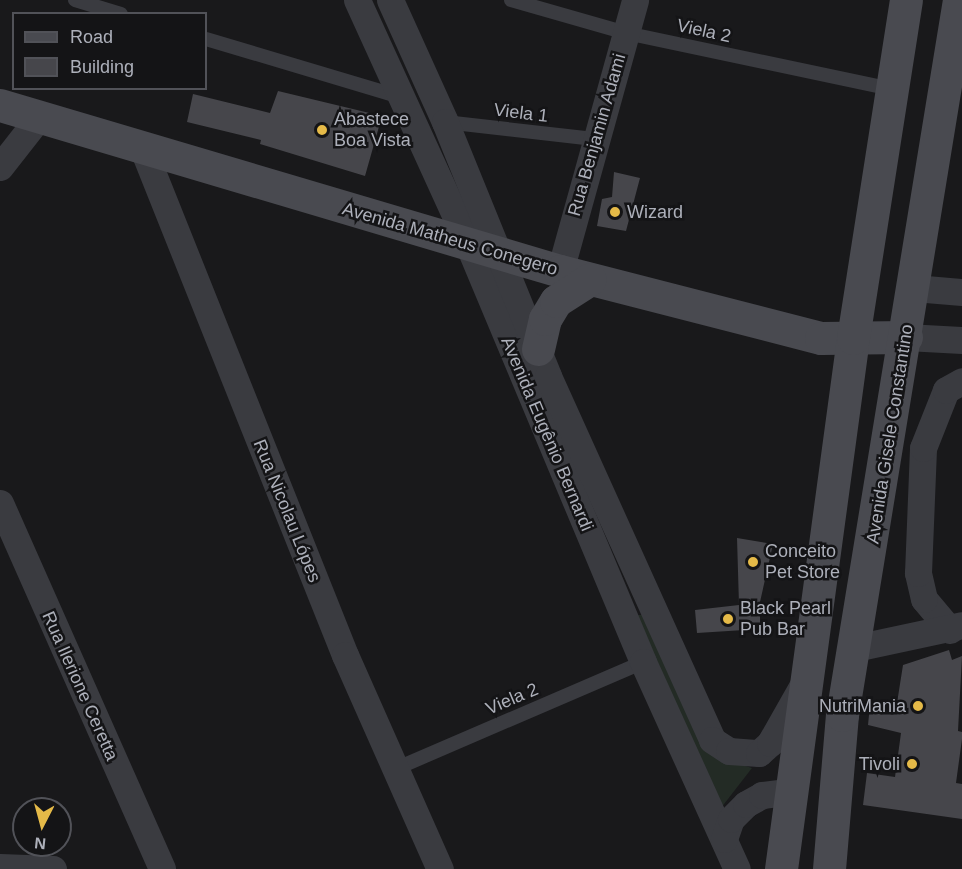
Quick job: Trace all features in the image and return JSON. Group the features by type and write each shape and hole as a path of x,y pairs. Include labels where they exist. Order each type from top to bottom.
{"main road":[{"path":"781,869 793,791 804,684 853,338 906,0"},
{"name":"Avenida Gisele Constantino","path":"829,869 842,715 906,337 959,0"},
{"name":"Avenida Matheus Conegero","path":"0,105 483,250 821,338 906,337"},
{"path":"538,349 545,319 575,275"},
{"path":"793,791 807,798 814,869"}],"street":[{"name":"Avenida Eugênio Bernardi","path":"357,0 402,97 538,349 712,740 729,751 759,753 770,743 804,684"},
{"name":"Avenida Eugênio Bernardi","path":"390,0 445,122 483,250 643,662 737,869"},
{"name":"Rua Benjamin Adami","path":"575,275 594,139 635,0"},
{"path":"0,167 39,117"},
{"name":"Rua Nicolau Lópes","path":"143,149 345,655 440,869"},
{"path":"914,288 962,292"},
{"path":"906,337 962,340"},
{"path":"956,628 924,599 918,573 923,448 946,390 962,381"},
{"name":"Rua Ilerione Ceretta","path":"0,503 162,869"},
{"path":"855,648 956,628"},
{"path":"724,839 731,819 746,804 762,795 793,791"},
{"path":"0,867 53,869"}],"lane":[{"path":"75,0 114,12"},
{"name":"Viela 2","path":"511,0 626,33 892,89"},
{"path":"207,39 402,97"},
{"name":"Viela 1","path":"445,122 594,139"},
{"name":"Viela 2","path":"395,769 643,662"}],"shaded area":[{"path":"637,615 647,615 726,760 752,768 721,808"}],"building":[{"name":"Abastece Boa Vista","path":"278,91 382,116 365,176 260,144 261,140 187,122 193,94 270,113"},
{"name":"Wizard","path":"614,172 640,178 626,231 597,226 602,199 612,197"},
{"path":"737,538 773,544 760,602 760,629 697,633 695,610 739,605"},
{"path":"949,650 952,660 962,656 958,731 962,732 962,739 956,783 962,784 962,819 863,805 867,773 895,777 901,733 868,725 870,705 897,703 903,665"}],"place":[{"name":"Abastece Boa Vista","path":"322,130"},
{"name":"Wizard","path":"615,212"},
{"name":"Conceito Pet Store","path":"753,562"},
{"name":"Black Pearl Pub Bar","path":"728,619"},
{"name":"NutriMania","path":"918,706"},
{"name":"Tivoli","path":"912,764"}]}
